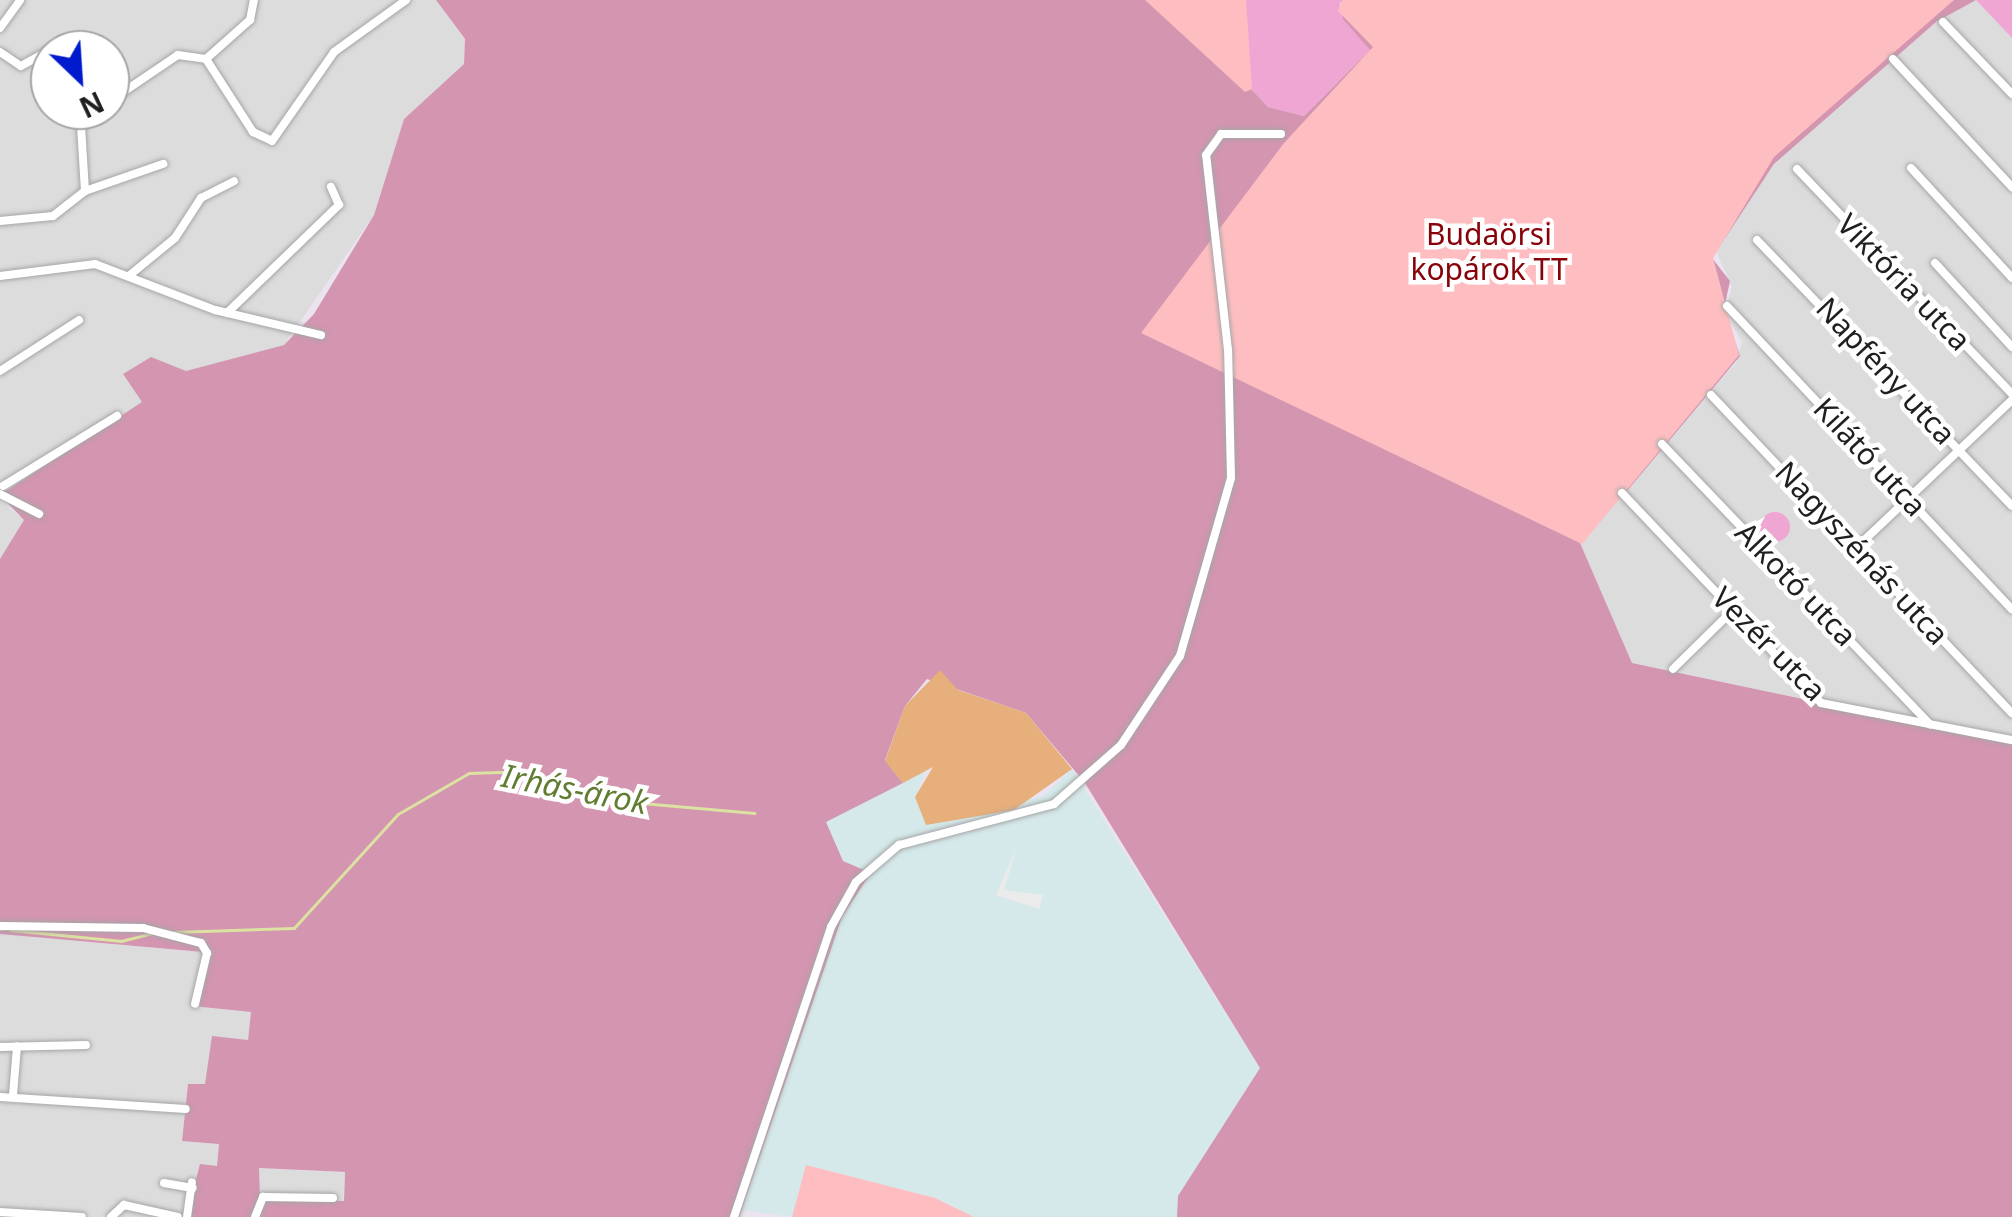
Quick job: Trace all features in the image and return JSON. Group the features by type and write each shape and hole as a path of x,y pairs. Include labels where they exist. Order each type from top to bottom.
{"street":[{"path":"0,28 20,0"},
{"path":"130,87 178,55 206,59 250,20 254,0"},
{"path":"206,59 256,135 272,141 334,52 406,0"},
{"path":"1944,22 2012,94"},
{"path":"0,52 21,66 30,61"},
{"path":"1892,59 2012,187"},
{"path":"81,130 84,192"},
{"path":"734,1217 831,926 856,882 899,845 1054,804 1105,762 1180,656 1228,494 1228,350 1207,150 1221,134 1281,134"},
{"path":"0,220 53,216 84,192 164,164"},
{"path":"1911,168 2012,278"},
{"name":"Viktória utca","path":"1797,169 2012,397"},
{"path":"130,275 174,238 200,198 234,182"},
{"path":"228,313 340,204 332,188"},
{"name":"Napfény utca","path":"1757,240 2012,506"},
{"path":"1935,263 2012,347"},
{"path":"0,276 91,264 228,313 321,335"},
{"name":"Kilátó utca","path":"1727,306 2012,608"},
{"path":"0,372 79,320"},
{"name":"Nagyszénás utca","path":"1711,395 2012,713"},
{"path":"1856,548 2012,397"},
{"path":"39,514 2,490 117,416"},
{"name":"Alkotó utca","path":"1662,444 1930,724"},
{"name":"Vezér utca","path":"1622,493 1821,703 2012,740"},
{"path":"1673,669 1733,610"},
{"path":"0,926 108,926 201,943 207,953 196,1004"},
{"path":"0,1047 86,1045"},
{"path":"12,1095 16,1046"},
{"path":"0,1096 186,1109"},
{"path":"164,1184 192,1185 187,1217"},
{"path":"255,1217 263,1198 333,1198"},
{"path":"111,1217 124,1205 178,1217"},
{"path":"0,1212 82,1217"}],"shaded area":[{"path":"0,0 436,0 465,40 464,64 404,119 374,215 284,345 186,372 150,357 143,402 0,495"},
{"path":"1246,0 1341,0 1339,10 1370,50 1304,116 1268,107 1239,76"},
{"path":"1976,0 2012,38 2012,743 1632,663 1577,536 1736,363 1742,342 1725,312 1732,287 1714,246 1780,157 1936,22"},
{"path":"1976,0 2012,0 2012,38"},
{"path":"0,502 25,520 0,559"},
{"path":"1775,512 1789,521 1790,527 1781,541 1775,542 1761,533 1760,527 1769,513"},
{"path":"940,670 958,690 1026,713 1072,769 1014,810 926,825 915,797 933,767 903,783 885,761 905,706"},
{"path":"929,762 916,797 927,825 1043,796 1072,769 1260,1068 1178,1196 1177,1217 974,1217 935,1198 807,1166 792,1217 742,1210 842,917 870,873 843,861 825,822"},
{"path":"1016,849 1004,890 1043,895 1039,909 996,895"},
{"path":"0,934 203,952 251,1012 248,1040 205,1085 188,1085 182,1141 219,1143 217,1166 186,1217 0,1217"},
{"path":"259,1168 345,1173 343,1203 257,1199"}],"green space":[{"path":"436,0 1246,0 1239,76 1268,107 1304,116 1370,50 1343,19 1341,0 1976,0 1936,22 1774,164 1712,258 1730,281 1724,308 1740,356 1627,491 1617,489 1577,536 1632,663 2012,743 2012,1217 1177,1217 1178,1196 1260,1068 1085,783 1026,713 927,679 905,706 885,760 903,783 826,822 843,861 871,873 842,917 739,1217 186,1217 200,1164 217,1166 219,1144 182,1141 188,1084 205,1084 212,1036 248,1040 251,1012 193,1006 203,952 0,934 0,559 24,520 0,495 142,402 123,374 151,357 186,371 284,345 314,314 374,215 404,119 464,64 465,39","holes":["259,1168 345,1172 344,1201 260,1199"]},
{"path":"1145,0 1246,0 1252,89 1245,92"},
{"name":"Budaörsi kopárok TT","path":"1342,0 1954,0 1774,157 1713,258 1739,355 1582,544 1141,333 1284,143 1373,47 1338,11"},
{"path":"806,1165 935,1198 974,1217 792,1217"}],"waterway":[{"name":"Irhás-árok","path":"174,932 294,928 398,814 469,773 507,772 608,800 754,813"},
{"name":"Irhás-árok","path":"0,930 5,930"},
{"name":"Irhás-árok","path":"11,930 121,941 150,934"}]}
